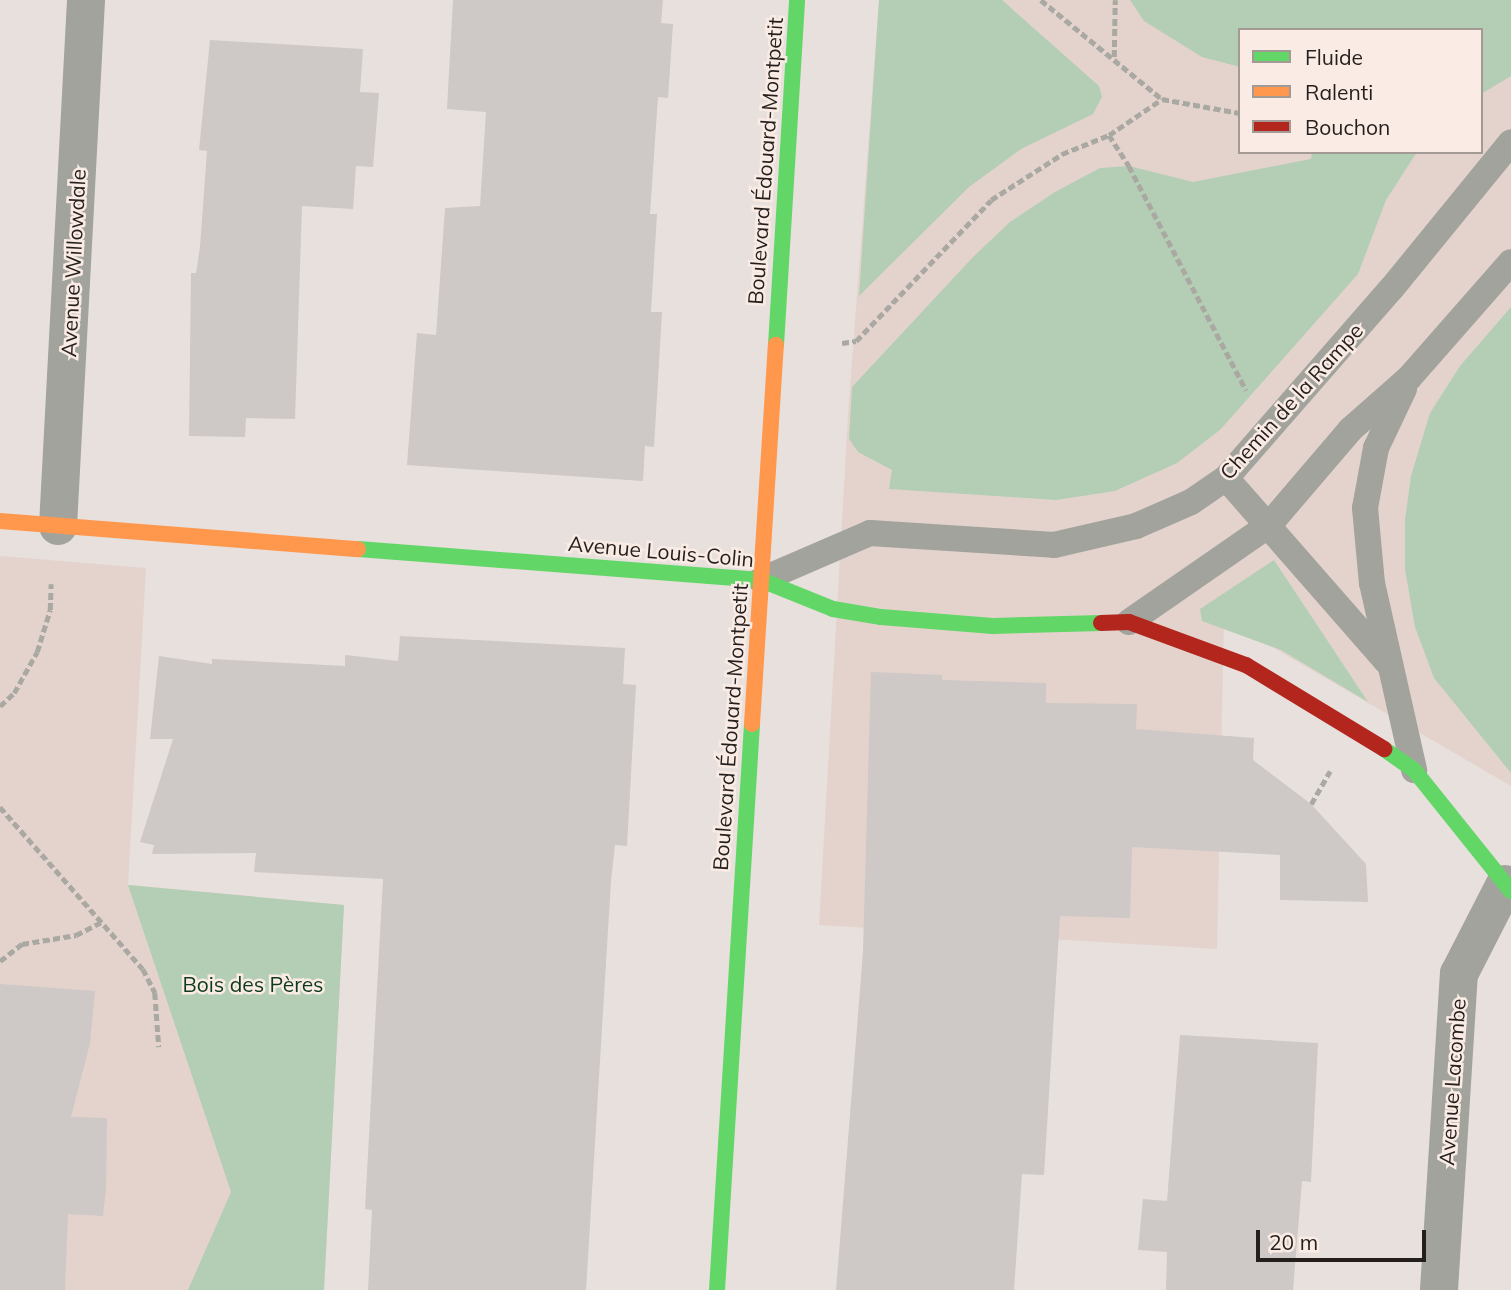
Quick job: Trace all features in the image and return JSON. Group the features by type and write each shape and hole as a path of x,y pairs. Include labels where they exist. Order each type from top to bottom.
{"street":[{"name":"Avenue Willowdale","path":"58,526 86,0"},
{"name":"Boulevard Édouard-Montpetit","path":"718,1290 797,0"},
{"name":"Avenue Louis-Colin","path":"0,522 761,580 833,609 881,617 993,626 1129,622 1246,665 1319,705 1414,770 1508,887"},
{"name":"Avenue Lacombe","path":"1439,1290 1459,974 1508,887"}],"lane":[{"name":"Chemin de la Rampe","path":"761,580 870,533 1054,545 1098,536 1166,516 1226,478 1272,422 1392,288 1511,142"},
{"path":"1129,622 1206,573 1269,525 1350,430 1409,378 1511,261"},
{"path":"1409,378 1376,448 1365,508 1372,583 1414,770"},
{"path":"1226,478 1391,666"}],"path":[{"path":"1041,0 1162,99 1238,113"},
{"path":"1114,58 1115,0"},
{"path":"842,343 856,341 991,200 1062,153 1109,135 1162,99"},
{"path":"1109,135 1129,166 1240,381 1272,422"},
{"path":"0,706 14,693 37,652 50,610 51,584"},
{"path":"1311,804 1336,761"},
{"path":"0,807 143,968 155,993 159,1047"},
{"path":"0,961 22,944 76,935 103,921"}],"shaded area":[{"path":"879,0 1511,0 1511,786 1224,619 1217,949 819,925 848,415"},
{"path":"0,556 146,568 128,885 344,905 324,1290 0,1290"}],"green space":[{"path":"879,0 1002,0 1099,86 1102,97 1093,114 1021,149 969,187 859,296"},
{"path":"1130,0 1511,0 1511,76 1483,93 1483,28 1238,28 1238,66 1202,57 1144,21"},
{"path":"1312,154 1416,154 1386,200 1358,274 1220,430 1177,463 1115,491 1056,500 889,489 892,470 858,452 849,439 852,387 974,256 1010,222 1055,192 1100,168 1129,166 1193,182 1311,159"},
{"path":"1511,307 1511,773 1434,678 1415,627 1405,569 1405,520 1411,476 1430,413 1460,366"},
{"path":"1274,560 1368,702 1281,650 1202,621 1200,609"},
{"name":"Bois des Pères","path":"128,885 344,905 324,1290 188,1290 231,1192"}],"building":[{"path":"453,0 663,0 661,23 673,24 668,98 658,97 650,214 657,214 651,312 662,312 654,447 645,446 643,481 407,465 417,333 436,335 445,208 480,206 486,112 447,109"},
{"path":"210,40 363,49 360,92 379,93 373,167 356,166 353,209 302,206 295,419 246,418 245,437 189,436 191,273 196,273 200,247 207,151 199,150"},
{"path":"400,636 625,648 623,684 636,685 627,846 615,845 611,881 586,1290 368,1290 372,1210 365,1209 383,879 254,872 256,853 152,854 154,845 140,842 173,739 150,739 159,656 212,664 212,659 345,666 345,655 398,661"},
{"path":"871,672 942,675 942,680 1046,683 1046,703 1137,704 1136,729 1254,738 1253,760 1311,804 1366,864 1368,902 1280,900 1280,855 1132,847 1130,918 1060,916 1044,1175 1022,1174 1014,1290 836,1290 863,952"},
{"path":"0,984 95,991 90,1043 71,1117 107,1118 106,1189 103,1216 68,1214 65,1290 0,1290"},
{"path":"1180,1035 1318,1043 1311,1182 1302,1181 1293,1290 1166,1290 1167,1252 1138,1250 1143,1199 1167,1201"}],"traffic: fast":[{"path":"776,345 797,0"},
{"path":"358,549 761,580 833,609 881,617 993,626 1101,623"},
{"path":"717,1290 752,724"},
{"path":"1384,749 1414,770 1511,891"}],"traffic: slow":[{"path":"752,724 776,345"},
{"path":"0,521 358,549"}],"traffic: jam":[{"path":"1101,623 1129,622 1246,665 1384,749"}]}
